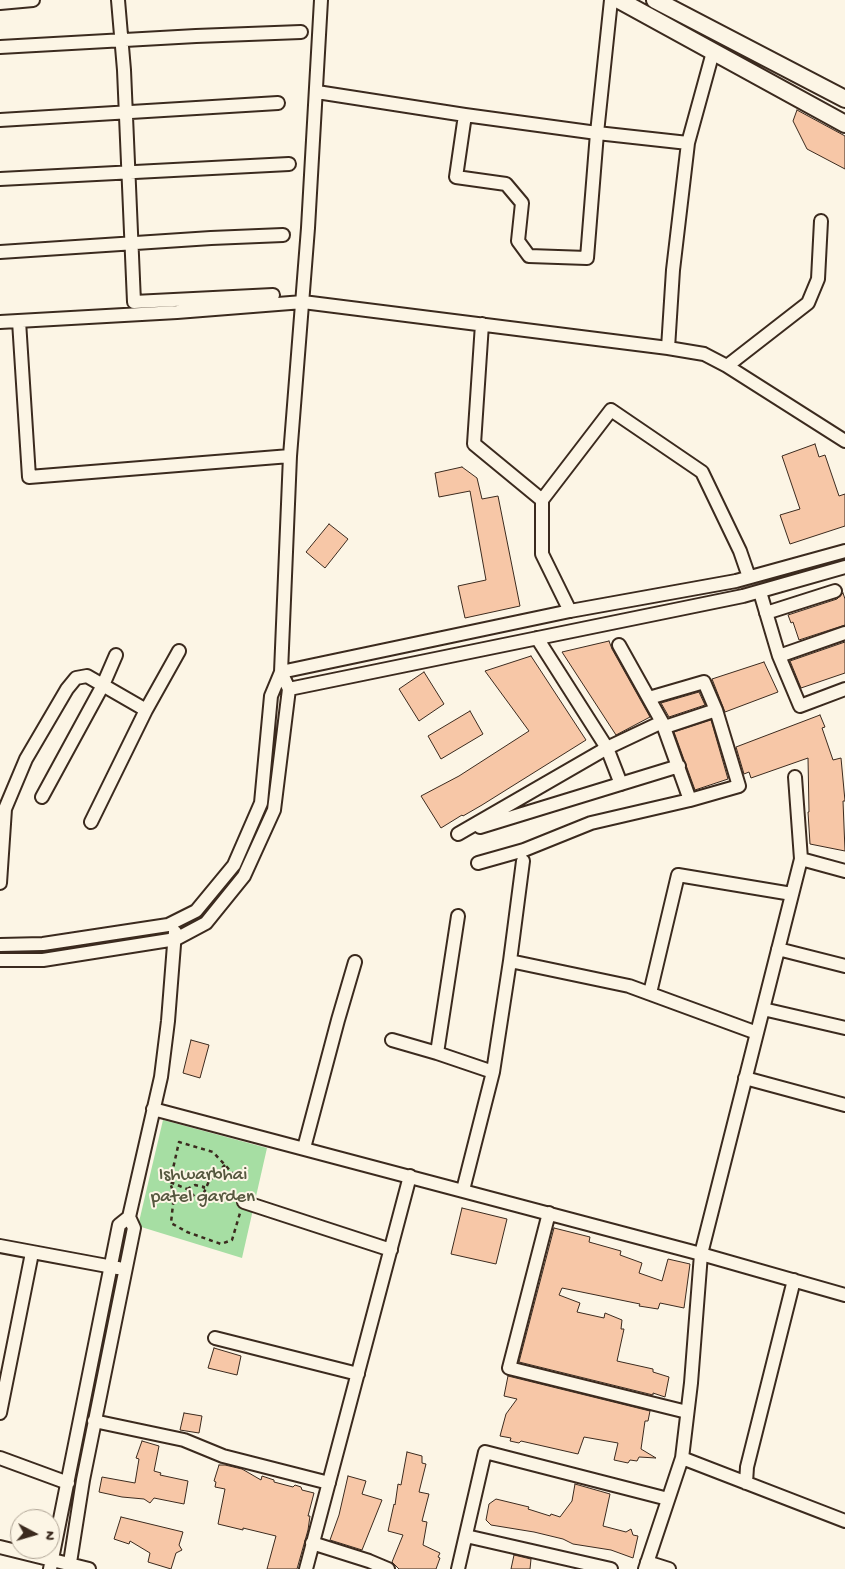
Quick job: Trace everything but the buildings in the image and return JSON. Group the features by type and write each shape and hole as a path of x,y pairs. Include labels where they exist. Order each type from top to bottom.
{"main road":[{"path":"619,0 845,124"},
{"path":"654,0 845,99"}],"street":[{"path":"0,3 34,0"},
{"path":"118,0 123,41 134,302 273,295"},
{"path":"0,945 43,944 168,925 196,911 234,865 262,803 271,696 281,672 290,456 303,302 321,0"},
{"path":"465,115 456,177 506,184 522,203 518,241 529,256 587,258 597,133 611,0"},
{"path":"0,47 301,32"},
{"path":"668,348 674,270 688,143 713,52"},
{"path":"317,92 465,115 688,143"},
{"path":"0,120 278,103"},
{"path":"0,178 289,164"},
{"path":"727,366 808,303 818,279 821,221"},
{"path":"0,252 283,235"},
{"path":"0,322 177,312 303,302 668,348 704,354 727,366 845,440"},
{"path":"19,321 29,478 290,456"},
{"path":"482,324 474,444 542,500"},
{"path":"570,611 542,554 542,500 611,410 702,472 740,551 749,577"},
{"path":"281,672 570,611 749,577 845,551"},
{"path":"289,689 743,596 845,568"},
{"path":"766,613 835,591"},
{"path":"760,592 779,656 800,706 845,689"},
{"path":"779,656 845,633"},
{"path":"537,638 607,748 621,784"},
{"path":"620,645 664,724 690,800"},
{"path":"91,822 146,710 179,651"},
{"path":"42,797 103,685 116,655"},
{"path":"0,960 42,960 176,939 206,923 244,876 274,810 289,689 281,672"},
{"path":"0,884 5,809 26,759 67,689 76,678 87,676 146,710"},
{"path":"478,863 524,850 591,824 739,786 716,710 704,682 649,698"},
{"path":"679,766 458,834 607,748 664,724 716,710"},
{"path":"668,1569 646,1565 682,1458 701,1254 801,859 795,777"},
{"path":"801,859 845,870"},
{"path":"463,1190 493,1072 523,861"},
{"path":"650,994 678,875 792,894"},
{"path":"437,1053 458,916"},
{"path":"70,1567 94,1421 134,1228 129,1217 161,1077 176,939 174,922"},
{"path":"778,948 845,966"},
{"path":"510,961 629,986 757,1033"},
{"path":"304,1148 355,962"},
{"path":"763,1009 845,1028"},
{"path":"392,1040 493,1072"},
{"path":"746,1078 845,1105"},
{"path":"153,1109 463,1190 845,1294"},
{"path":"306,1569 410,1176"},
{"path":"244,1202 390,1250"},
{"path":"549,1213 508,1368 687,1412"},
{"path":"52,1564 119,1225 129,1217"},
{"path":"0,1246 125,1268"},
{"path":"0,1413 32,1252"},
{"path":"746,1483 747,1467 794,1280"},
{"path":"216,1338 358,1374"},
{"path":"94,1421 184,1440 223,1456 329,1483"},
{"path":"458,1569 485,1452 668,1499"},
{"path":"0,1458 68,1483"},
{"path":"682,1458 845,1521"},
{"path":"466,1536 611,1569"},
{"path":"312,1543 370,1561 388,1569"},
{"path":"0,1547 52,1564 89,1569"}],"path":[{"path":"170,1182 187,1189 196,1198 203,1195 237,1197 244,1202 232,1240 221,1244 187,1232 171,1223 174,1195 170,1182 179,1142 213,1152 236,1177"},
{"path":"203,1195 210,1180 225,1165"},
{"path":"187,1189 195,1185 204,1187 203,1195"}],"green space":[{"name":"Ishwarbhai patel garden","path":"163,1120 267,1148 242,1258 138,1226"}]}
